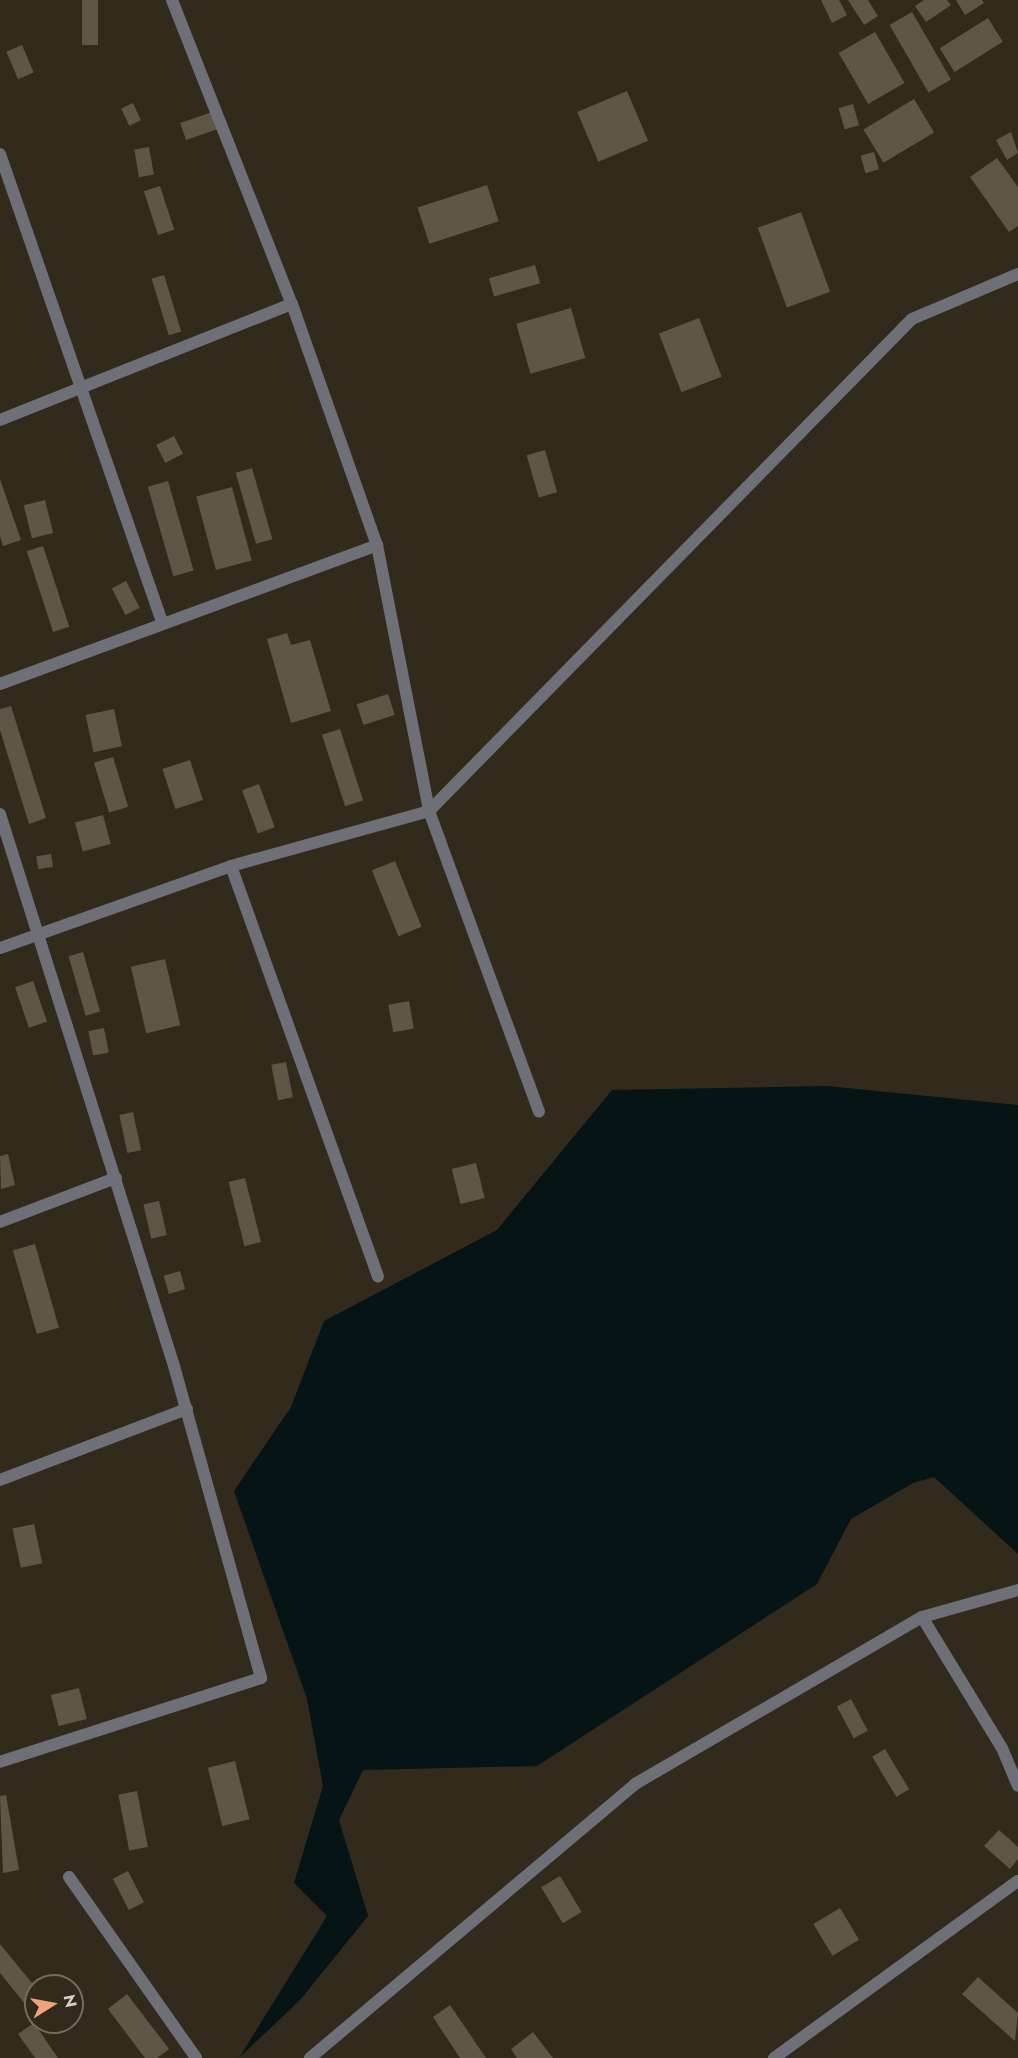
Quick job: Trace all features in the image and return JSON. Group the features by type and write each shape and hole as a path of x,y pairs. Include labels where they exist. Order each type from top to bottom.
{"street":[{"path":"172,0 292,304 377,545 429,811 539,1111"},
{"path":"0,154 162,622"},
{"path":"0,948 231,866 429,811 912,319 1018,274"},
{"path":"0,420 292,304"},
{"path":"0,684 162,622 377,545"},
{"path":"0,814 187,1409 261,1678 0,1762"},
{"path":"231,866 378,1276"},
{"path":"0,1222 116,1178"},
{"path":"0,1480 187,1409"},
{"path":"310,2058 635,1784 922,1617 1018,1590"},
{"path":"922,1617 1002,1748 1018,1786"},
{"path":"69,1877 196,2058"},
{"path":"774,2058 1018,1881"}],"shaded area":[{"path":"827,1086 1018,1105 1018,1554 934,1477 913,1483 851,1519 817,1584 537,1766 363,1770 339,1820 368,1916 301,1999 239,2058 327,1916 294,1883 323,1786 307,1699 234,1491 291,1407 324,1321 497,1230 612,1090"}],"building":[{"path":"82,0 98,0 98,45 82,45"},
{"path":"821,0 839,0 847,15 832,23"},
{"path":"848,0 868,0 878,16 864,25"},
{"path":"924,0 947,0 951,5 926,22 915,6"},
{"path":"956,0 982,0 984,3 965,15"},
{"path":"912,12 951,80 928,93 889,25"},
{"path":"988,18 1003,42 954,72 940,48"},
{"path":"875,32 904,83 868,104 839,53"},
{"path":"22,45 34,73 18,79 6,52"},
{"path":"627,91 648,141 598,162 577,112"},
{"path":"914,99 934,132 884,163 863,129"},
{"path":"133,103 141,120 129,126 121,108"},
{"path":"853,104 859,125 845,129 839,108"},
{"path":"218,110 224,127 186,140 180,123"},
{"path":"1011,132 1018,153 1007,160 996,140"},
{"path":"149,147 154,175 139,177 134,150"},
{"path":"874,152 879,169 866,173 861,156"},
{"path":"997,158 1018,187 1018,226 1009,232 970,177"},
{"path":"487,185 499,221 429,244 418,208"},
{"path":"160,186 174,230 158,235 144,191"},
{"path":"801,212 830,292 787,308 758,228"},
{"path":"535,265 540,283 494,296 489,278"},
{"path":"164,275 181,331 169,335 152,279"},
{"path":"571,308 585,358 531,374 516,324"},
{"path":"699,318 722,377 681,392 659,333"},
{"path":"174,436 183,454 165,463 156,445"},
{"path":"545,450 557,492 539,498 527,455"},
{"path":"252,468 272,539 256,544 236,473"},
{"path":"0,479 21,540 3,546 0,536"},
{"path":"168,481 194,570 173,576 148,487"},
{"path":"232,487 252,560 216,570 196,497"},
{"path":"45,500 53,533 32,538 24,505"},
{"path":"43,546 69,627 53,632 27,551"},
{"path":"126,581 140,608 125,615 112,588"},
{"path":"287,633 291,645 310,640 331,711 291,723 267,639"},
{"path":"388,694 395,715 363,725 357,704"},
{"path":"11,706 46,818 29,824 0,730 0,709"},
{"path":"114,709 122,746 94,752 86,715"},
{"path":"340,729 363,800 345,806 322,735"},
{"path":"113,757 128,807 109,813 94,763"},
{"path":"190,760 203,800 175,809 162,769"},
{"path":"259,784 275,827 258,833 242,790"},
{"path":"103,815 111,844 83,851 75,823"},
{"path":"51,854 53,867 38,869 36,856"},
{"path":"395,861 422,927 398,936 372,870"},
{"path":"83,952 100,1012 86,1016 69,956"},
{"path":"165,959 180,1025 146,1033 131,967"},
{"path":"33,981 47,1022 29,1028 15,987"},
{"path":"409,1001 414,1029 393,1032 388,1005"},
{"path":"104,1028 109,1053 93,1056 88,1031"},
{"path":"286,1062 293,1097 278,1100 271,1065"},
{"path":"133,1112 141,1150 127,1153 119,1115"},
{"path":"8,1154 15,1185 1,1189 0,1156"},
{"path":"476,1163 485,1198 460,1204 452,1169"},
{"path":"245,1178 261,1242 244,1246 229,1182"},
{"path":"159,1201 167,1235 151,1239 143,1205"},
{"path":"35,1244 59,1328 37,1334 13,1250"},
{"path":"180,1271 185,1289 169,1294 164,1276"},
{"path":"34,1524 42,1563 21,1568 12,1529"},
{"path":"79,1688 87,1719 59,1726 51,1695"},
{"path":"851,1699 868,1731 854,1738 837,1707"},
{"path":"885,1749 909,1789 896,1797 872,1757"},
{"path":"235,1761 250,1819 222,1826 208,1768"},
{"path":"137,1791 148,1847 129,1851 118,1795"},
{"path":"6,1795 19,1870 3,1873 0,1796"},
{"path":"999,1830 1018,1847 1018,1859 1010,1869 984,1846"},
{"path":"128,1871 144,1902 129,1910 113,1879"},
{"path":"560,1876 582,1912 563,1923 541,1887"},
{"path":"840,1908 859,1940 832,1956 813,1924"},
{"path":"0,1944 25,1974 24,2003 0,1973"},
{"path":"978,1977 1018,2013 1015,2041 962,1994"},
{"path":"127,1994 169,2049 157,2058 145,2058 108,2009"},
{"path":"450,2005 486,2058 460,2058 433,2017"},
{"path":"24,2030 24,2034 42,2034 58,2058 35,2058 18,2034"},
{"path":"533,2032 553,2058 517,2058 511,2049"}]}
